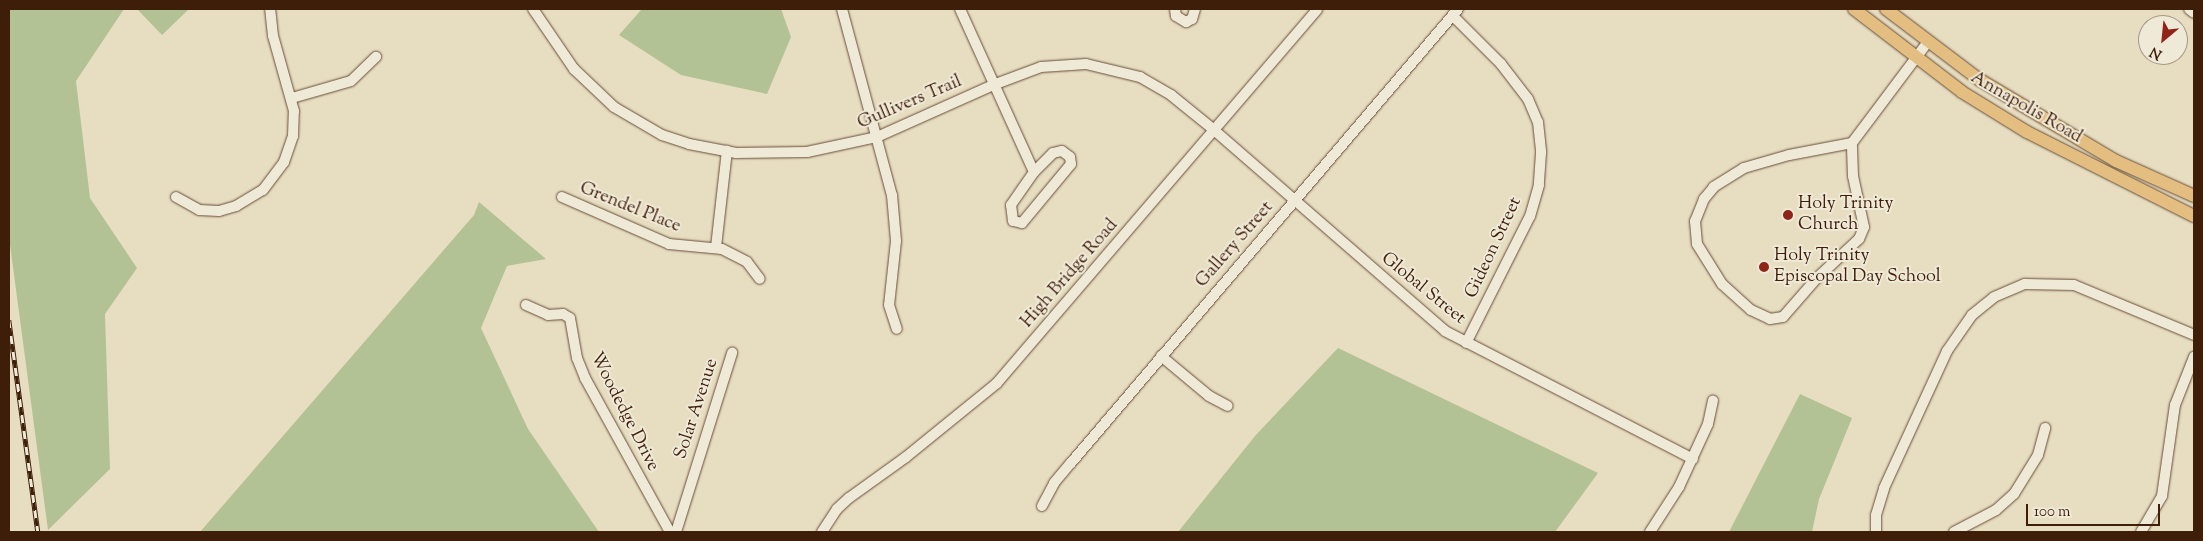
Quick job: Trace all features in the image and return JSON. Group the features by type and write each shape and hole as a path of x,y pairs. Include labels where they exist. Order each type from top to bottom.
{"main road":[{"name":"Annapolis Road","path":"1854,9 1916,59 2027,132 2194,216"},
{"name":"Annapolis Road","path":"1886,9 1927,43 1980,80 2116,161 2194,196"}],"street":[{"path":"176,197 199,210 219,211 246,202 263,190 278,173 291,144 295,122 292,98 273,36 270,9"},
{"name":"Gullivers Trail","path":"533,9 574,69 614,107 662,135 727,151 799,153 878,137 994,85 1053,65 1104,66 1147,80 1214,130"},
{"path":"842,9 878,137 895,219 896,241 889,305 897,329"},
{"path":"960,9 1034,172"},
{"path":"1175,9 1176,16 1186,22 1192,19 1195,9"},
{"name":"High Bridge Road","path":"822,532 837,509 849,498 906,458 997,383 1317,9"},
{"path":"2189,9 2194,13"},
{"name":"Gallery Street","path":"1042,506 1054,483 1455,12"},
{"name":"Gideon Street","path":"1455,12 1528,98 1538,122 1541,153 1539,185 1530,216 1466,343"},
{"path":"1852,143 1751,166 1721,181 1704,199 1694,229 1697,244 1722,284 1751,310 1770,319 1783,317 1816,278 1859,239 1864,227 1853,176 1852,143 1927,43"},
{"path":"292,98 351,81 376,57"},
{"name":"Global Street","path":"1214,130 1437,325 1466,343 1693,459"},
{"path":"716,247 727,151"},
{"path":"1062,151 1070,157 1071,164 1022,223 1018,223 1010,216 1011,205 1034,172 1053,153 1062,151"},
{"name":"Grendel Place","path":"562,197 669,244 716,247 747,262 760,279"},
{"path":"1876,532 1876,516 1884,488 1936,373 1961,328 1982,305 1994,297 2025,284 2074,285 2194,335"},
{"name":"Woodedge Drive","path":"526,305 548,314 563,314 570,318 577,358 585,378 670,532"},
{"name":"Solar Avenue","path":"676,532 732,353"},
{"path":"1161,356 1209,396 1228,406"},
{"path":"2141,532 2162,496 2175,405 2194,358"},
{"path":"1650,532 1668,506 1693,459 1708,424 1713,401"},
{"path":"1954,532 1996,510 2014,494 2038,455 2045,428"}],"green space":[{"path":"9,9 124,9 76,81 90,198 137,268 105,314 110,469 48,530 9,237"},
{"path":"137,9 189,9 162,35"},
{"path":"642,9 781,9 791,37 767,94 681,75 619,35"},
{"path":"479,202 546,259 507,266 481,328 528,429 599,532 200,532 474,215"},
{"path":"1338,348 1598,473 1555,532 1178,532 1255,436"},
{"path":"1800,394 1852,418 1819,499 1812,532 1729,532"}],"railway":[{"path":"9,320 38,532"}],"place":[{"name":"Holy Trinity Church","path":"1788,215"},
{"name":"Holy Trinity Episcopal Day School","path":"1764,267"}]}
